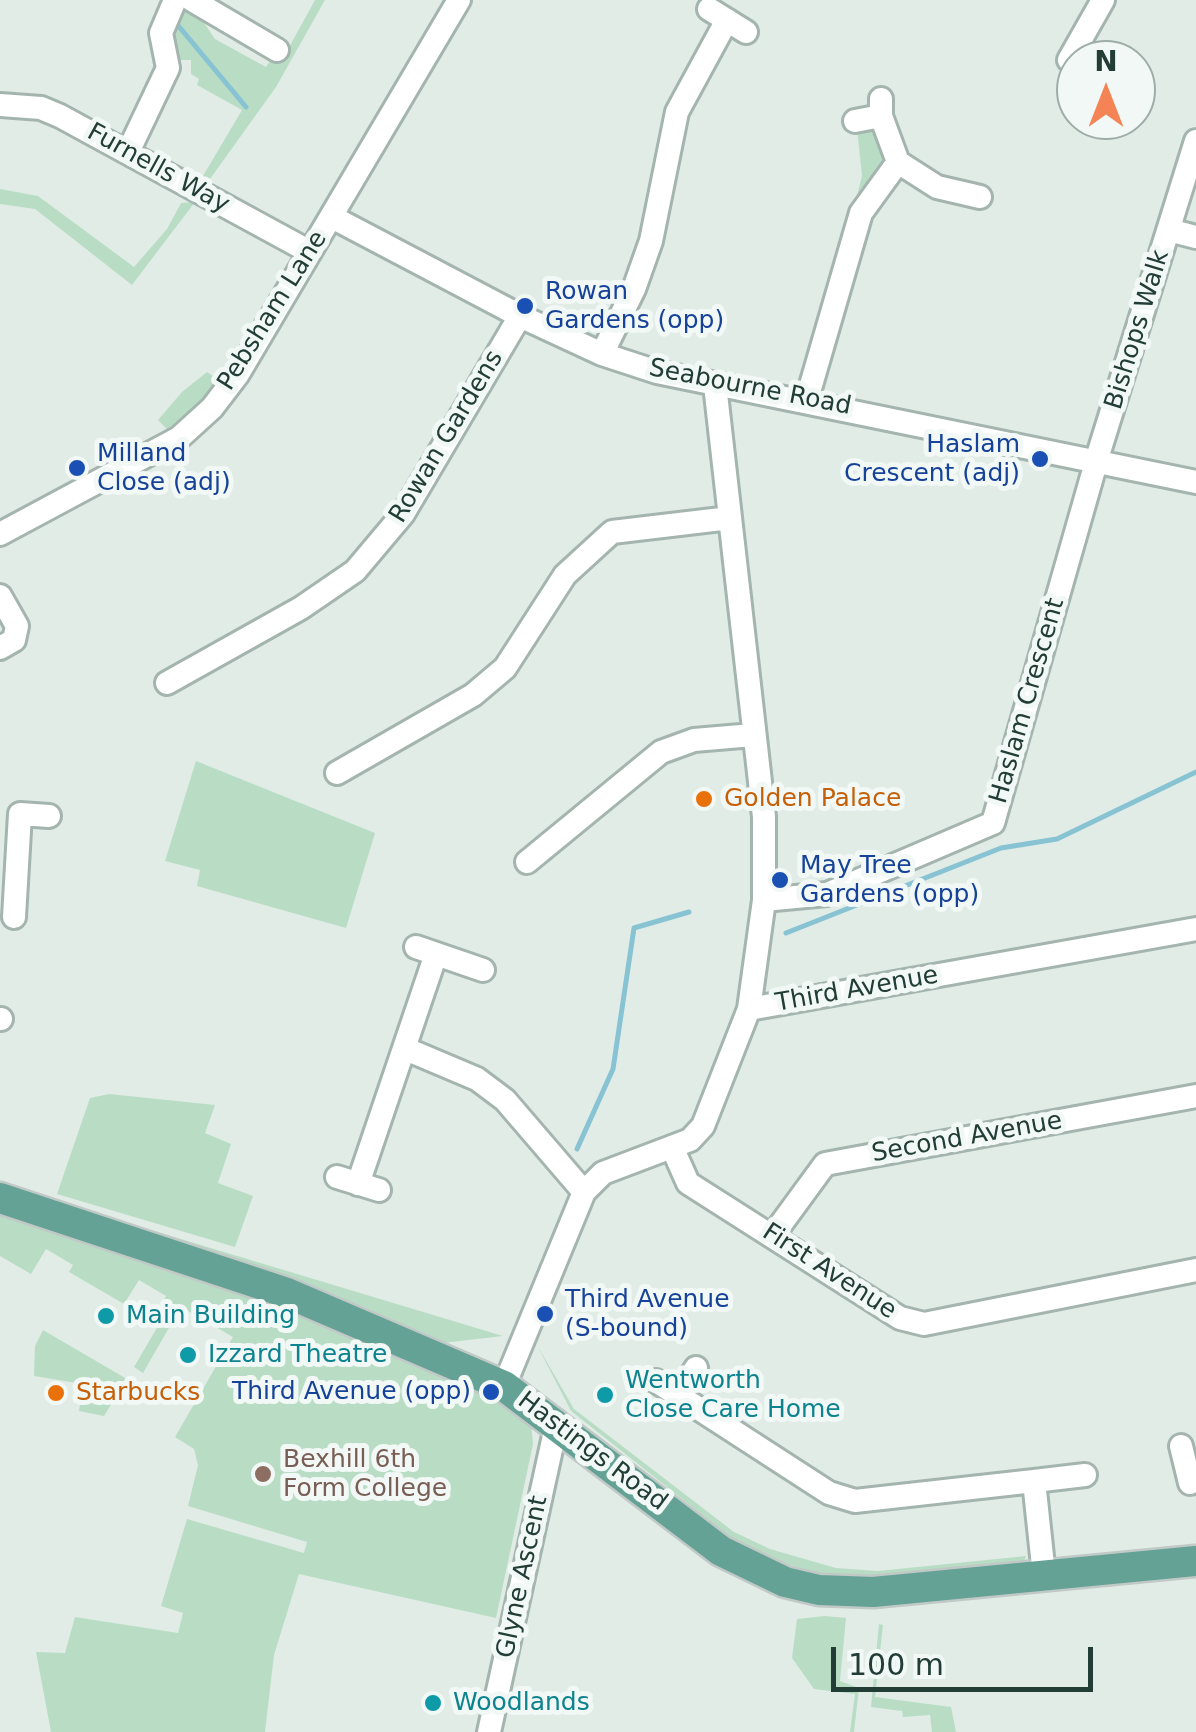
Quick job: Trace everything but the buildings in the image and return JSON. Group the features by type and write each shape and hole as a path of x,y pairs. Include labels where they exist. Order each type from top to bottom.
{"main road":[{"name":"Hastings Road","path":"0,1198 287,1293 504,1386 557,1422 721,1551 785,1582 819,1590 873,1592 1196,1561"}],"street":[{"path":"128,152 168,68 160,32 175,0"},
{"path":"192,0 278,50"},
{"name":"Pebsham Lane","path":"0,534 135,464 190,428 238,374 458,0"},
{"path":"1078,40 1103,0"},
{"path":"602,354 634,290 651,240 677,112 728,20"},
{"name":"Furnells Way","path":"0,105 40,108 310,252"},
{"path":"855,121 881,108 898,162 937,188 980,196"},
{"name":"Bishops Walk","path":"1098,460 1196,142"},
{"path":"808,400 861,213 898,162"},
{"name":"Seabourne Road","path":"332,217 520,316 602,354 715,385 808,400 1196,482"},
{"path":"1168,230 1196,237"},
{"name":"Rowan Gardens","path":"167,683 301,608 368,557 404,514 520,316"},
{"path":"715,385 764,817 764,900 749,1009"},
{"name":"Haslam Crescent","path":"764,900 827,894 993,823 1098,460"},
{"path":"336,773 364,768 474,696 505,668 566,575 612,532 730,518"},
{"path":"0,596 17,626 14,640 0,648"},
{"path":"532,851 662,752 694,740 753,735"},
{"path":"14,918 10,814 49,816"},
{"name":"Third Avenue","path":"584,1192 616,1166 690,1140 704,1126 749,1009 1196,929"},
{"path":"358,1184 406,1049 426,950 483,970"},
{"path":"406,1049 477,1078 505,1100 584,1192 504,1386"},
{"name":"Second Avenue","path":"773,1235 825,1164 1196,1096"},
{"name":"First Avenue","path":"672,1147 688,1183 900,1318 924,1324 1196,1270"},
{"path":"678,1395 696,1368"},
{"path":"656,1381 829,1493 854,1500 1085,1475"},
{"name":"Glyne Ascent","path":"489,1732 557,1422"},
{"path":"1034,1481 1044,1574"}],"green space":[{"path":"315,0 325,0 276,87 210,179 203,176 242,110 197,85 199,79 191,74 191,60 179,60 171,21 181,4 200,17 215,39 266,67 273,57 287,51"},
{"path":"867,127 876,131 887,165 855,204 862,176 857,129"},
{"path":"0,189 38,196 134,267 167,229 181,203 195,202 132,285 35,209 0,204"},
{"path":"207,372 216,378 216,392 171,433 158,420 182,392"},
{"path":"196,761 375,833 346,928 197,886 200,870 165,861"},
{"path":"109,1094 215,1105 205,1133 231,1144 218,1183 253,1196 235,1247 57,1194 90,1098"},
{"path":"48,1199 503,1336 434,1344"},
{"name":"Bexhill 6th Form College","path":"0,1215 292,1310 495,1400 531,1424 533,1444 496,1618 299,1574 274,1655 265,1732 51,1732 36,1652 65,1653 75,1617 178,1633 183,1613 161,1606 187,1519 304,1553 307,1542 188,1506 198,1465 194,1449 175,1437 233,1337 181,1307 143,1373 134,1367 168,1309 162,1304 166,1296 139,1280 124,1304 69,1272 73,1265 46,1249 31,1274 0,1256"},
{"path":"43,1330 127,1379 104,1416 79,1411 83,1384 34,1376 35,1346"},
{"path":"537,1345 574,1409 734,1532 770,1549 836,1568 878,1571 1026,1556 1024,1561 878,1576 823,1575 767,1558 730,1537 571,1411"},
{"path":"846,1618 840,1681 859,1688 854,1732 850,1732 855,1694 814,1689 792,1658 797,1619"},
{"path":"879,1624 883,1625 875,1697 951,1707 956,1732 932,1732 930,1715 903,1717 902,1711 871,1707"}],"waterway":[{"path":"176,23 246,107"},
{"path":"786,933 1001,848 1057,839 1196,772"},
{"path":"577,1149 613,1069 634,928 689,912"}],"place":[{"name":"Rowan Gardens (opp)","path":"525,306"},
{"name":"Haslam Crescent (adj)","path":"1040,459"},
{"name":"Milland Close (adj)","path":"77,468"},
{"name":"Golden Palace","path":"704,799"},
{"name":"May Tree Gardens (opp)","path":"780,880"},
{"name":"Third Avenue (S-bound)","path":"545,1314"},
{"name":"Main Building","path":"106,1316"},
{"name":"Izzard Theatre","path":"188,1355"},
{"name":"Third Avenue (opp)","path":"491,1392"},
{"name":"Starbucks","path":"56,1393"},
{"name":"Wentworth Close Care Home","path":"605,1395"},
{"name":"Bexhill 6th Form College","path":"263,1474"},
{"name":"Woodlands","path":"433,1703"}]}
